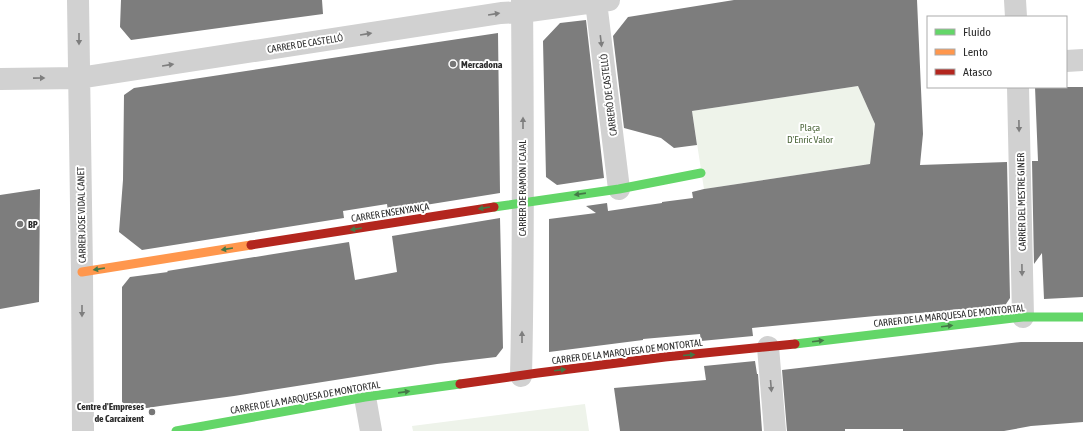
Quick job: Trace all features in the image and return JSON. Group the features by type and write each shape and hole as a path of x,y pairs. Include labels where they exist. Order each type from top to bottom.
{"street":[{"name":"CARRER JOSE VIDAL CANET","path":"78,0 83,431"},
{"path":"1015,0 1016,16"},
{"name":"CARRER DE CASTELLÓ","path":"0,79 79,78 501,13 522,6 603,1"},
{"name":"CARRERÓ DE CASTELLÓ","path":"603,1 618,188"},
{"name":"CARRER DE RAMON I CAJAL","path":"521,376 523,202 522,6"},
{"path":"1067,61 1083,60"},
{"name":"CARRER DEL MESTRE GINER","path":"1018,88 1023,317"},
{"name":"CARRER ENSENYANÇA","path":"82,272 618,188 701,172"},
{"name":"CARRER DE LA MARQUESA DE MONTORTAL","path":"176,431 365,397 545,372 1023,317 1083,317"},
{"path":"768,347 775,431"},
{"path":"365,397 371,431"}],"green space":[{"name":"Plaça D'Enric Valor","path":"858,86 875,124 870,164 704,189 692,111"},
{"path":"585,404 589,431 413,431 412,426"}],"building":[{"path":"121,0 322,0 323,14 131,40 120,27"},
{"path":"734,0 917,0 923,134 920,165 1007,162 1010,298 1004,307 875,316 752,328 753,336 701,341 700,334 643,339 549,352 549,219 596,213 586,206 607,203 608,211 693,198 692,192 704,189 870,164 875,124 858,86 692,111 697,145 674,148 661,138 624,128 613,36 628,17"},
{"path":"586,20 604,178 557,185 546,177 543,41 560,23"},
{"path":"498,33 500,193 388,211 387,204 343,211 344,218 142,250 119,232 123,180 124,95 134,88"},
{"path":"1083,87 1083,297 1044,299 1042,253 1034,264 1032,161 1038,161 1035,88"},
{"name":"BP","path":"40,189 39,302 0,309 0,195"},
{"path":"500,218 503,348 496,357 437,364 134,410 122,402 122,287 130,277 349,242 355,280 397,272 392,236"},
{"path":"1021,342 1083,342 1083,422 1031,426 1004,431 903,431 903,429 845,429 845,431 787,431 782,370"},
{"path":"755,361 758,374 762,431 620,431 614,388 706,380 704,366"}],"traffic: fast":[{"path":"494,207 619,189 701,173"},
{"path":"795,344 1023,317 1083,317"},
{"path":"176,431 365,397 460,384"}],"traffic: slow":[{"path":"82,272 251,245"}],"traffic: jam":[{"path":"251,245 494,207"},
{"path":"460,384 665,357 795,344"}],"place":[{"name":"Mercadona","path":"453,64"},
{"name":"BP","path":"20,224"},
{"name":"Centre d'Empreses de Carcaixent","path":"152,412"}]}
